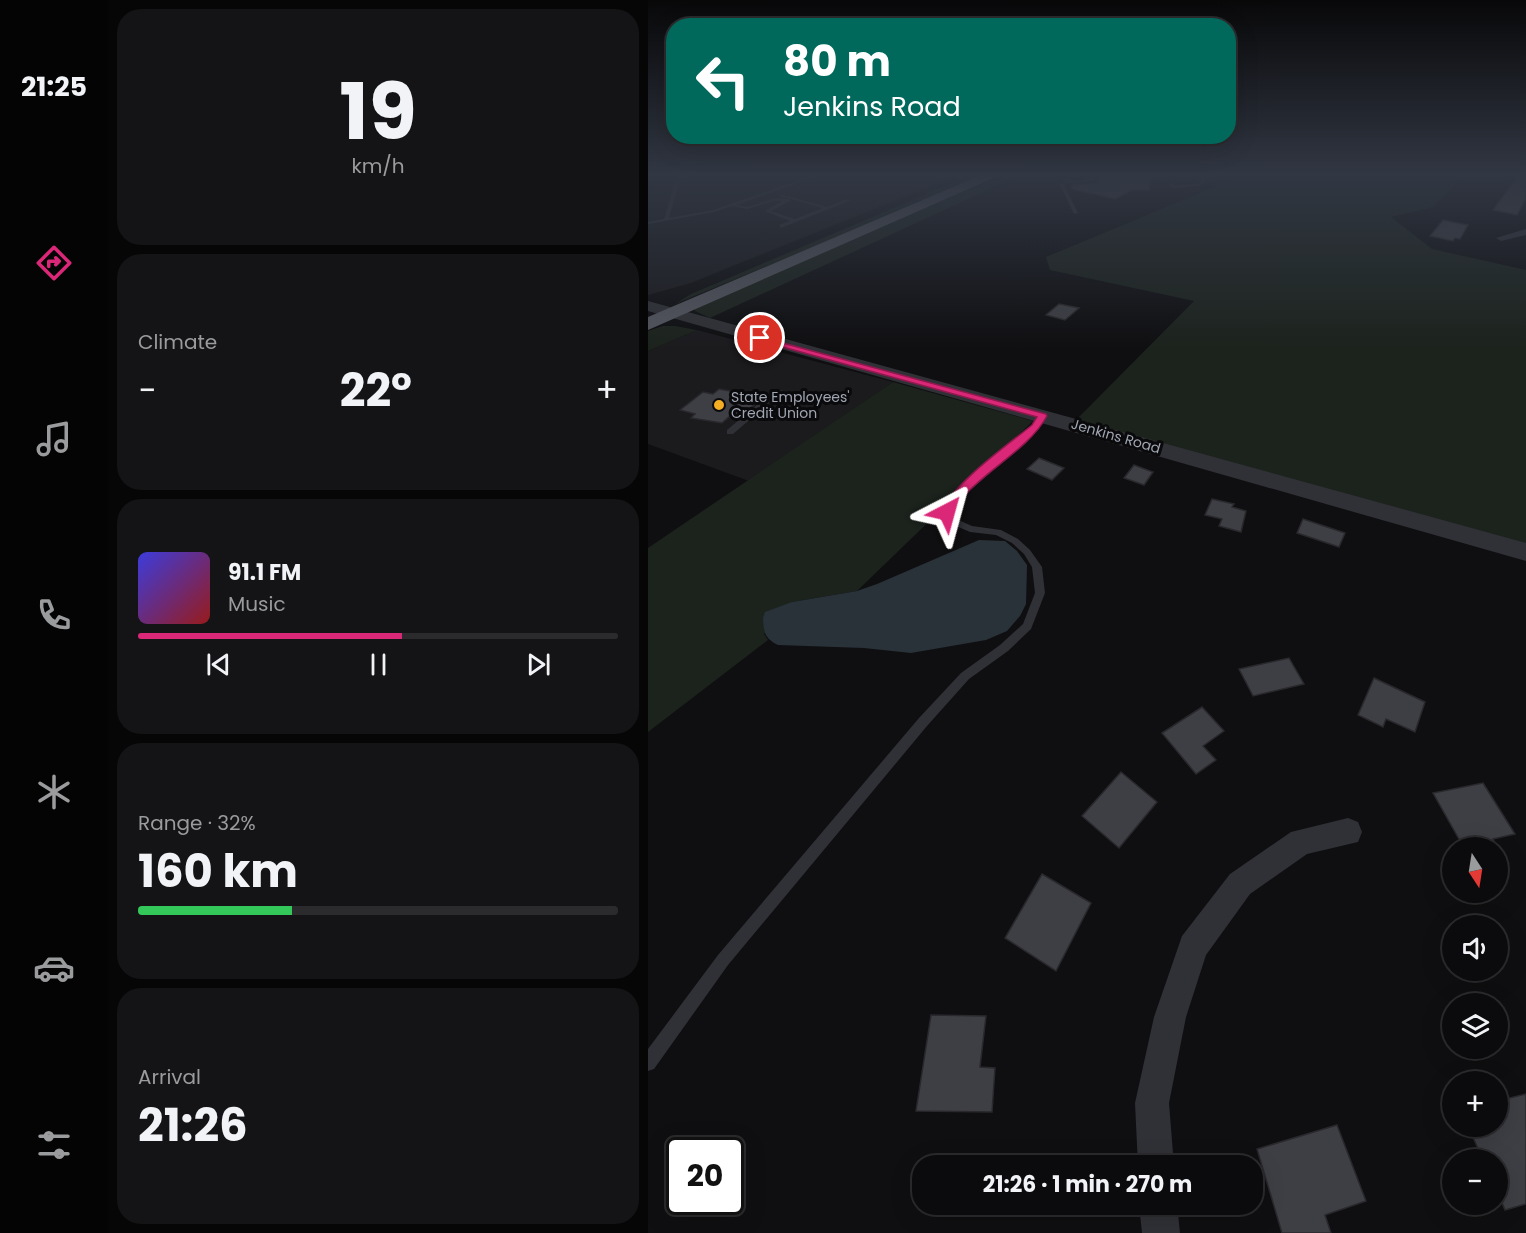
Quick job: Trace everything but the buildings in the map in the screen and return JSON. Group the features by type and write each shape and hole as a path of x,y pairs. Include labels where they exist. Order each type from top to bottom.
{"highway":[{"path":"648,306 824,234"},
{"path":"648,324 858,234"}],"street":[{"path":"1501,238 1520,234"},
{"name":"Jenkins Road","path":"648,306 1526,552"},
{"path":"1155,1155 1152,1103 1170,1017 1193,947 1240,884 1301,842 1348,832"},
{"path":"1159,1215 1161,1233"}],"lane":[{"path":"730,432 779,391"},
{"path":"648,1063 723,960 923,722 965,676 1004,648 1027,627 1040,593 1037,567 1027,552 1015,541 998,532 957,525 950,520 947,512 952,501 1036,427 1042,416"}],"shaded area":[{"path":"648,234 811,234 691,283 648,295"},
{"path":"811,234 813,234 691,283"},
{"path":"833,234 846,234 675,304 691,294"},
{"path":"865,234 893,234 710,318 695,309"},
{"path":"1102,234 1412,234 1432,249 1526,270 1526,544 1075,421 1194,301 1050,270 1046,257"},
{"path":"663,326 697,330 648,351 648,331"},
{"path":"697,330 893,382 749,481 648,444 648,351"},
{"path":"893,382 1033,421 857,591 792,602 764,634 768,640 648,732 648,548"},
{"path":"979,540 1005,541 1017,551 1027,565 1026,604 1020,616 1007,631 986,640 911,653 864,648 778,645 766,634 763,618 765,612 792,602 857,591"}],"place":[{"name":"State Employees' Credit Union","path":"719,405"}],"route":[{"path":"760,338 1042,416 1036,427 952,501 947,512"}]}
